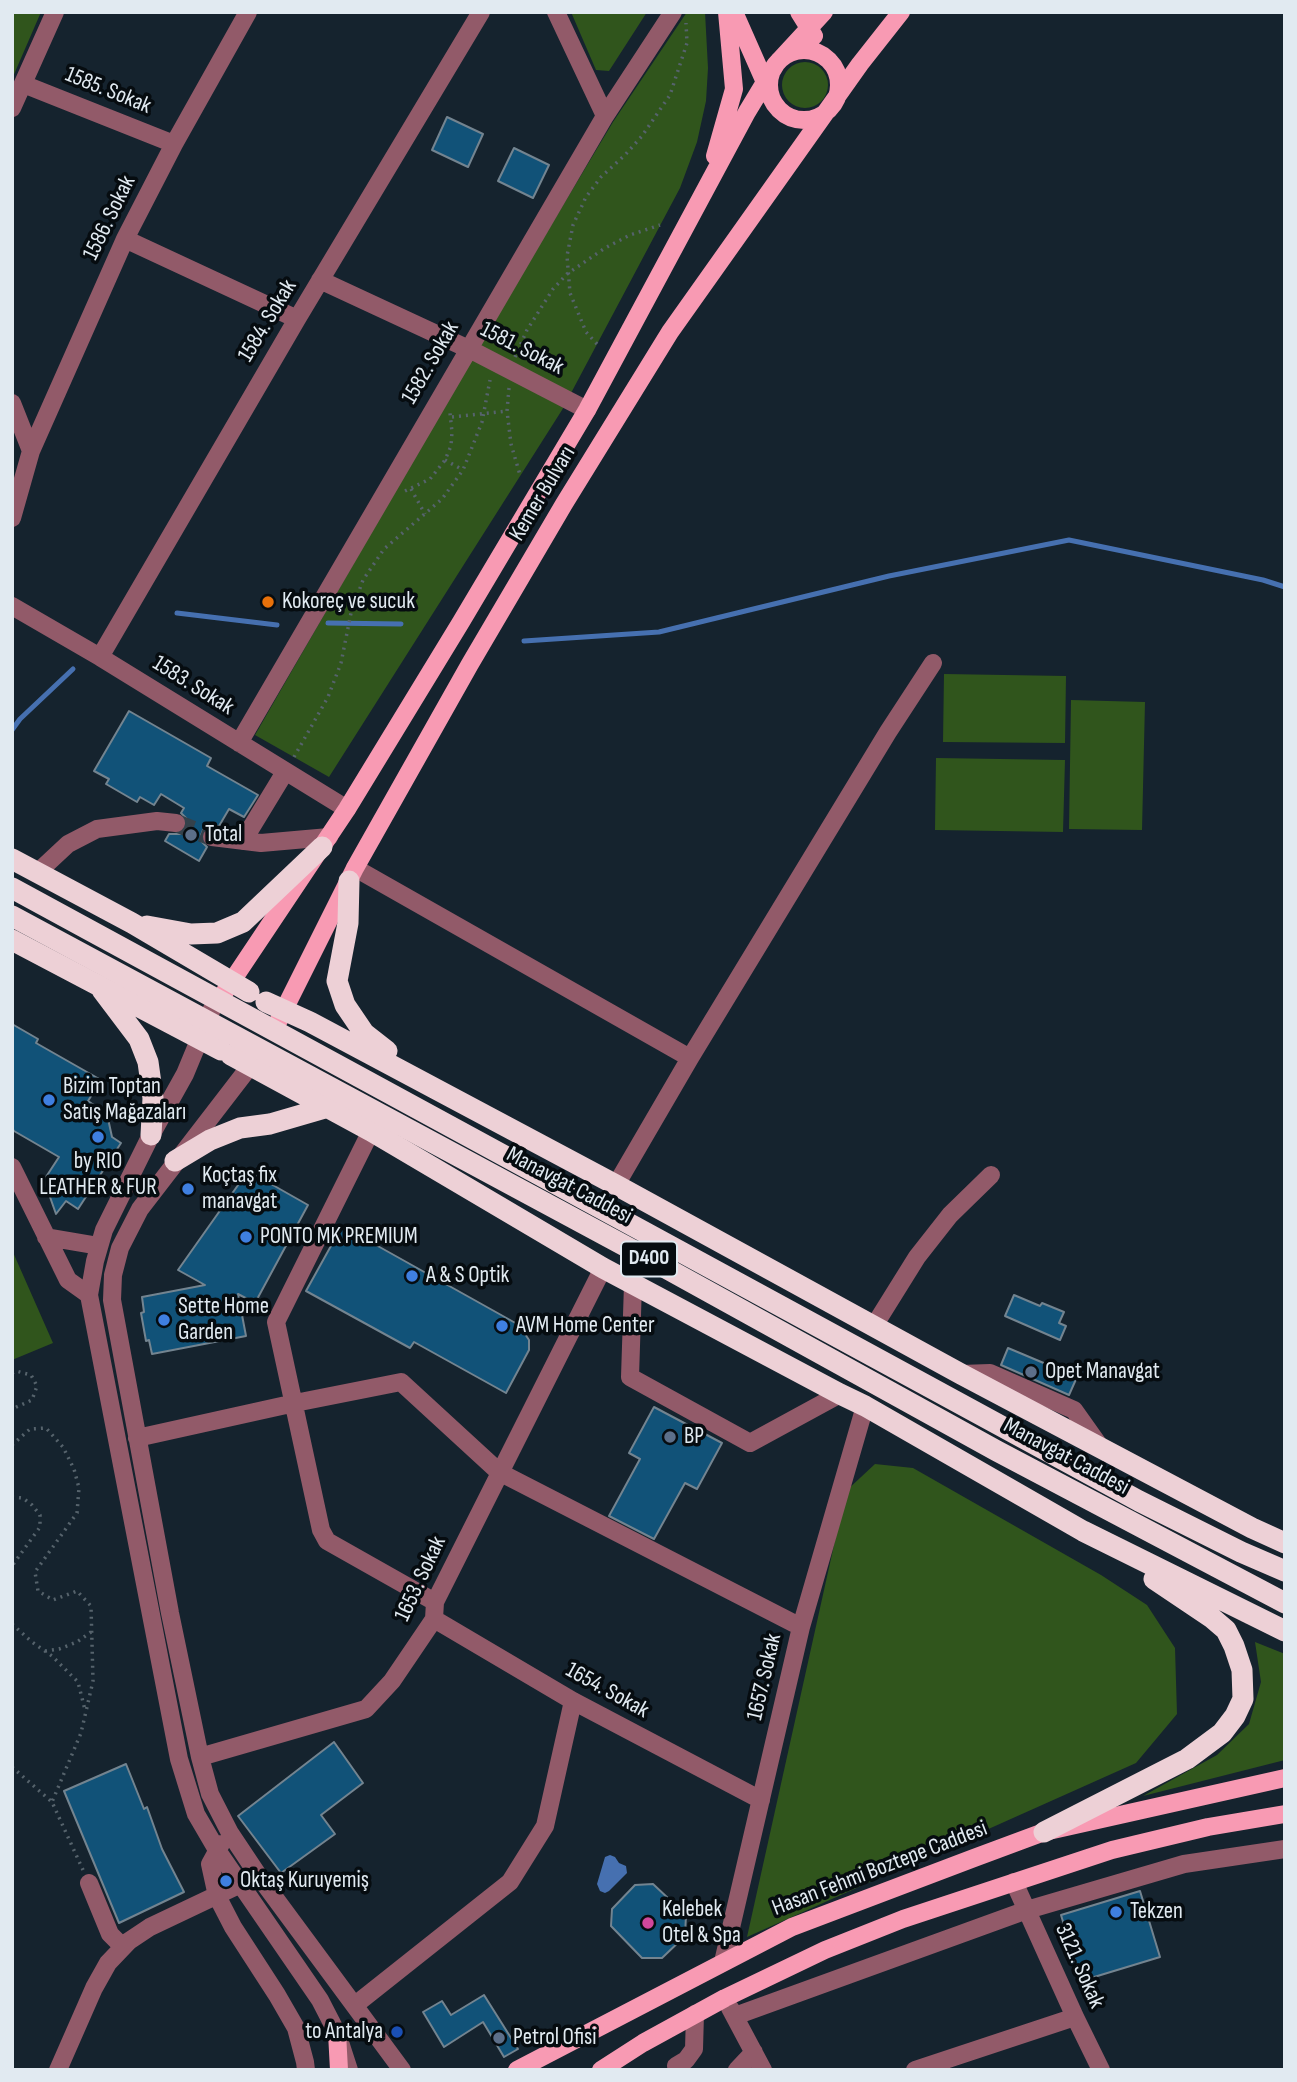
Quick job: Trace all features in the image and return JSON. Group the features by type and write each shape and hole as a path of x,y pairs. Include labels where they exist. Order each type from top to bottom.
{"highway":[{"path":"132,923 191,934 217,933 243,922 326,842"},
{"path":"12,859 132,923 258,996 616,1185 961,1374 1285,1543"},
{"path":"352,874 348,923 337,981 345,1005 364,1033 430,1085"},
{"name":"Manavgat Caddesi","path":"12,888 1139,1501 1285,1571"},
{"name":"Manavgat Caddesi","path":"12,916 653,1261 997,1451 1285,1603"},
{"path":"12,940 370,1132 603,1268 865,1406 1083,1531 1285,1631"},
{"path":"99,985 139,1039 148,1062 153,1098 151,1135"},
{"path":"238,991 258,996 272,1010 275,1020 269,1040 254,1055 243,1057 226,1053 214,1042 209,1032 209,1020 215,1005 228,994 238,991"},
{"path":"176,1161 210,1140 240,1128 270,1124 325,1108"},
{"path":"1045,1832 1187,1759 1222,1733 1235,1716 1243,1699 1242,1670 1226,1630 1083,1531"}],"main road":[{"path":"706,188 734,89 727,12"},
{"path":"734,12 778,108 799,120 822,115 831,107 839,86 833,65 799,12"},
{"name":"Kemer Bulvarı","path":"258,996 326,842 587,410 706,188 768,91 776,64 824,12"},
{"name":"Kemer Bulvarı","path":"258,996 352,874 524,573 670,332 860,64 901,12"},
{"path":"776,64 794,52 805,50 816,52 833,65"},
{"name":"Hasan Fehmi Boztepe Caddesi","path":"517,2070 792,1927 1045,1832 1285,1778"},
{"path":"601,2070 643,2043 725,1998 825,1950 903,1919 1112,1850 1209,1827 1285,1814"},
{"path":"337,2033 339,2070"}],"street":[{"path":"12,108 55,12"},
{"name":"1586. Sokak","path":"12,518 31,452 125,239 248,12"},
{"name":"1584. Sokak","path":"100,657 297,318 481,12"},
{"path":"556,12 605,116"},
{"name":"1582. Sokak","path":"239,743 605,116 680,13"},
{"name":"1585. Sokak","path":"23,84 174,145"},
{"path":"125,239 297,318"},
{"name":"1581. Sokak","path":"320,280 468,349 587,410"},
{"path":"12,403 31,452"},
{"name":"1583. Sokak","path":"12,606 100,657 347,810"},
{"path":"616,1185 690,1058 888,732 933,663"},
{"path":"243,841 285,772"},
{"path":"37,872 68,844 97,829 157,821 176,823"},
{"path":"212,838 261,843 326,842"},
{"path":"352,874 690,1058"},
{"path":"215,1005 185,1074 117,1202 99,1246 89,1295 179,1759 196,1814 240,1885 320,2000 337,2033 349,2070"},
{"path":"269,1040 140,1209 120,1248 113,1275 112,1300 170,1613 210,1794 230,1833 258,1875 402,2070"},
{"name":"1654. Sokak","path":"370,1132 276,1322 321,1530 327,1541 573,1702 761,1800"},
{"path":"12,1167 68,1280 89,1295"},
{"path":"874,1326 933,1236 950,1215 991,1175"},
{"path":"46,1237 99,1246"},
{"name":"1653. Sokak","path":"200,1758 366,1709 392,1681 434,1611 499,1472 603,1268"},
{"path":"633,1284 630,1377 750,1443 840,1394"},
{"path":"137,1438 401,1382 499,1472 801,1627"},
{"name":"1657. Sokak","path":"723,1962 801,1627 865,1406"},
{"path":"355,2005 510,1882 545,1826 573,1702"},
{"path":"230,1833 209,1864 217,1896 233,1927 296,2028 306,2070"},
{"path":"735,2017 1027,1910 1184,1864 1285,1849"},
{"path":"58,2070 94,1988 108,1963 123,1947 150,1927 258,1875"},
{"name":"3121. Sokak","path":"1014,1882 1101,2070"},
{"path":"89,1883 110,1934 123,1947"},
{"path":"725,1998 763,2070"},
{"path":"685,2065 694,2049 695,2014"},
{"path":"915,2070 1075,2017"},
{"path":"737,2070 754,2052"}],"path":[{"path":"597,344 586,332 570,293 567,256 573,225 586,197 601,177 642,136 670,94 687,43 680,13"},
{"path":"520,475 511,444 507,411 510,370 527,330 552,289 567,274 604,247 630,234 660,225"},
{"path":"348,632 350,615 363,580 384,549 442,499 463,470 484,413 490,360"},
{"path":"402,492 430,479 445,460 451,446 452,417 449,409"},
{"path":"452,417 507,411"},
{"path":"445,460 463,470"},
{"path":"411,489 425,513"},
{"path":"12,1373 16,1371 31,1375 37,1386 32,1399 12,1409"},
{"path":"12,1445 30,1429 46,1428 63,1447 74,1469 79,1488 77,1513 35,1572 38,1591 53,1600 77,1591 91,1606 93,1681 80,1733 52,1802"},
{"path":"12,1497 23,1498 40,1515 40,1527 12,1566"},
{"path":"12,1624 78,1682 85,1713"},
{"path":"45,1651 77,1642 91,1632"},
{"path":"12,1767 52,1802 89,1883"}],"green space":[{"path":"12,12 41,12 12,79"},
{"path":"571,12 647,12 609,71 596,70"},
{"path":"687,12 705,12 708,68 706,101 697,142 680,188 562,410 329,777 255,735 475,352 613,122"},
{"path":"805,62 821,69 828,85 821,101 805,108 789,101 782,85 789,69"},
{"path":"944,674 1066,676 1065,743 943,742"},
{"path":"1071,700 1145,702 1142,830 1069,829"},
{"path":"936,758 1065,760 1063,832 935,830"},
{"path":"12,1250 53,1343 12,1360"},
{"path":"875,1464 913,1468 1101,1575 1147,1605 1175,1648 1177,1714 1136,1763 747,1937 846,1491"},
{"path":"1255,1642 1285,1654 1285,1760 1143,1796 1217,1755 1249,1724 1261,1682"}],"water":[{"path":"610,1855 626,1866 627,1873 605,1893 600,1891 597,1884 605,1857"}],"building":[{"path":"447,117 483,134 468,167 432,150"},
{"path":"514,148 549,165 533,198 498,181"},
{"path":"129,711 211,758 207,766 258,795 244,817 229,809 219,826 208,826 203,830 201,841 207,847 199,861 165,841 169,834 180,834 186,829 187,819 181,813 184,808 161,794 154,805 140,797 137,802 106,784 109,779 94,771"},
{"path":"12,1024 38,1039 36,1043 101,1080 88,1101 107,1114 112,1137 121,1143 78,1209 66,1201 56,1214 44,1180 59,1157 12,1128"},
{"name":"PONTO MK PREMIUM","path":"248,1171 308,1205 255,1303 238,1294 246,1336 152,1354 149,1340 146,1341 141,1313 144,1312 142,1297 205,1285 178,1270"},
{"path":"342,1226 519,1325 529,1340 529,1350 506,1393 414,1342 410,1348 306,1291"},
{"path":"1014,1295 1064,1312 1059,1323 1066,1326 1060,1340 1005,1316"},
{"path":"1008,1348 1077,1377 1069,1395 1001,1365"},
{"path":"654,1407 722,1443 697,1489 685,1483 654,1539 609,1516 640,1459 629,1453"},
{"path":"334,1742 363,1783 321,1815 335,1834 281,1873 238,1816"},
{"path":"126,1764 144,1809 147,1807 162,1849 184,1892 119,1923 64,1791"},
{"path":"653,1884 686,1915 685,1936 662,1958 642,1958 611,1926 612,1909 635,1885"},
{"path":"1140,1891 1160,1957 1081,1981 1061,1915"},
{"path":"484,1995 518,2049 504,2057 483,2022 444,2047 423,2012 442,2001 451,2015"}],"waterway":[{"path":"524,641 659,632 889,576 1069,540 1263,580 1285,587"},
{"path":"177,613 277,625"},
{"path":"328,623 401,624"},
{"path":"12,730 20,719 73,669"}],"tunnel":[{"path":"176,823 212,837"}],"place":[{"name":"Kokoreç ve sucuk","path":"268,602"},
{"name":"Total","path":"191,835"},
{"name":"Bizim Toptan Satış Mağazaları","path":"49,1100"},
{"name":"by RIO LEATHER & FUR","path":"98,1137"},
{"name":"Koçtaş fix manavgat","path":"188,1189"},
{"name":"PONTO MK PREMIUM","path":"246,1237"},
{"name":"A & S Optik","path":"412,1276"},
{"name":"Sette Home Garden","path":"164,1320"},
{"name":"AVM Home Center","path":"502,1326"},
{"name":"Opet Manavgat","path":"1031,1372"},
{"name":"BP","path":"670,1437"},
{"name":"Oktaş Kuruyemiş","path":"226,1881"},
{"name":"Tekzen","path":"1116,1912"},
{"name":"Kelebek Otel & Spa","path":"648,1923"},
{"name":"to Antalya","path":"397,2032"},
{"name":"Petrol Ofisi","path":"499,2038"}]}
